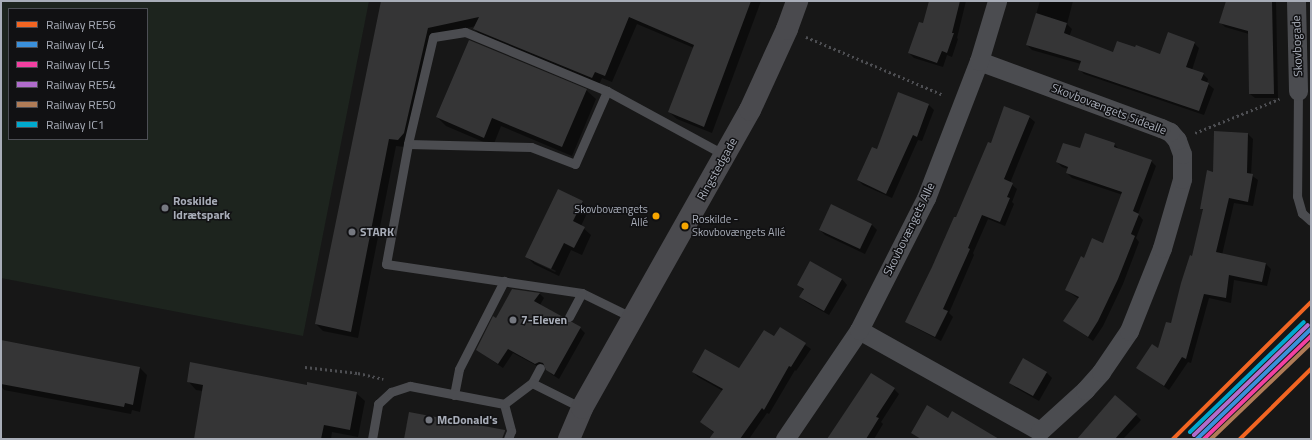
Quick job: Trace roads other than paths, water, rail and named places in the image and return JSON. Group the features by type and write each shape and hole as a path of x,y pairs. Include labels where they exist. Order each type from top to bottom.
{"street":[{"name":"Ringstedgade","path":"570,439 580,412 750,110 787,29 797,1"},
{"name":"Skovbovængets Alle","path":"785,439 859,330 926,198 964,103 997,1"},
{"name":"Skovbogade","path":"1296,1 1298,91"},
{"name":"Skovbovængets Sidealle","path":"859,330 1040,431 1085,390 1101,372 1128,330 1162,248 1182,180 1182,154 1177,140 1170,132 1161,128 979,60"},
{"name":"Ringstedgade","path":"555,439 580,412"}],"lane":[{"path":"633,318 582,293 386,264 408,144 433,37 465,32 607,91 725,155"},
{"path":"408,144 531,147 575,164 607,91"},
{"path":"1298,91 1297,196 1302,213 1311,221"},
{"path":"454,395 459,369 504,282"},
{"path":"568,317 582,293"},
{"path":"372,439 378,404 391,392 410,386 504,404 532,383 540,368"},
{"path":"532,383 580,412"},
{"path":"504,404 511,431 508,439"}],"rail line":[{"name":"RE56","path":"1173,439 1311,302"},
{"name":"IC1","path":"1190,432 1304,322"},
{"name":"RE54","path":"1194,435 1308,325"},
{"name":"IC4","path":"1197,439 1311,329"},
{"name":"ICL5","path":"1204,439 1311,336"},
{"name":"RE50","path":"1211,439 1311,343"},
{"name":"RE56","path":"1240,439 1311,369"}],"place":[{"name":"Roskilde Idrætspark","path":"165,208"},
{"name":"Skovbovængets Allé","path":"656,216"},
{"name":"Roskilde - Skovbovængets Allé","path":"685,226"},
{"name":"STARK","path":"352,232"},
{"name":"7-Eleven","path":"513,320"},
{"name":"McDonald's","path":"429,420"}]}
